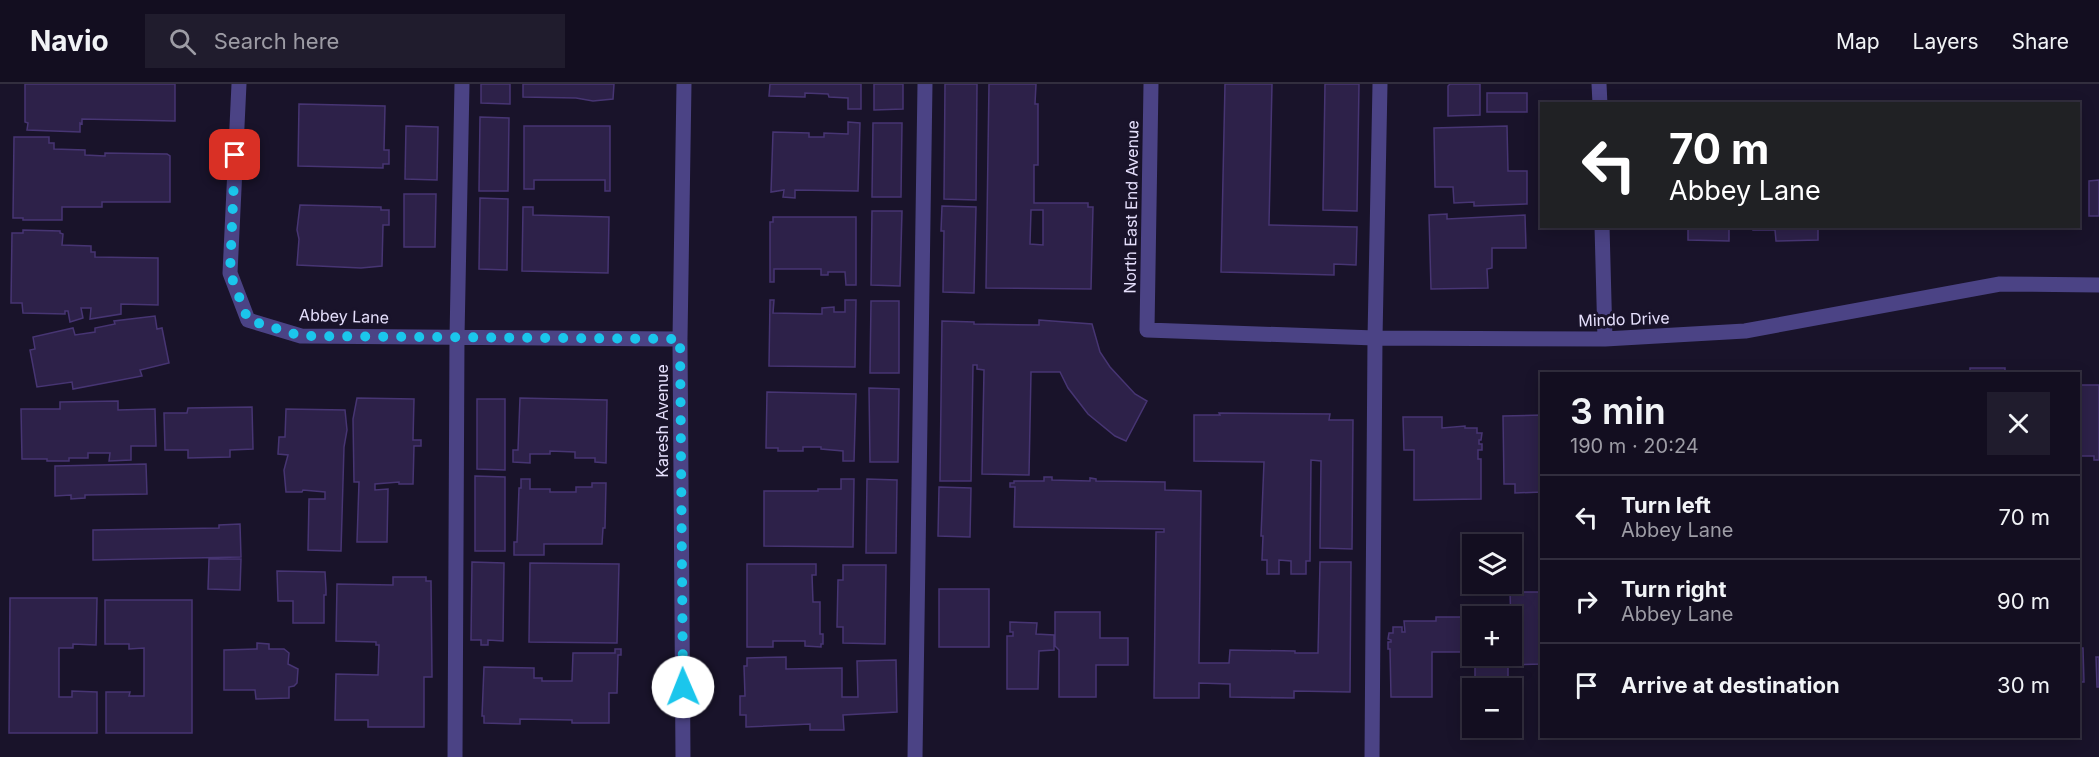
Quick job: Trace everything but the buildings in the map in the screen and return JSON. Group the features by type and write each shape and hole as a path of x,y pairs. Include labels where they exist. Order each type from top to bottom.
{"street":[{"name":"Abbey Lane","path":"239,84 230,273 248,320 301,336 680,339"},
{"path":"455,757 457,337 462,84"},
{"name":"Karesh Avenue","path":"683,757 680,339 684,84"},
{"path":"915,757 925,84"},
{"name":"North East End Avenue","path":"1146,330 1151,84"},
{"path":"1372,757 1375,338 1380,84"},
{"path":"1599,84 1600,102"},
{"path":"1602,228 1605,339"},
{"name":"Mindo Drive","path":"1146,330 1375,338 1605,339 1745,331 2000,284 2099,285"}],"route":[{"path":"235,155 230,273 248,320 301,336 680,339 683,687"}]}
